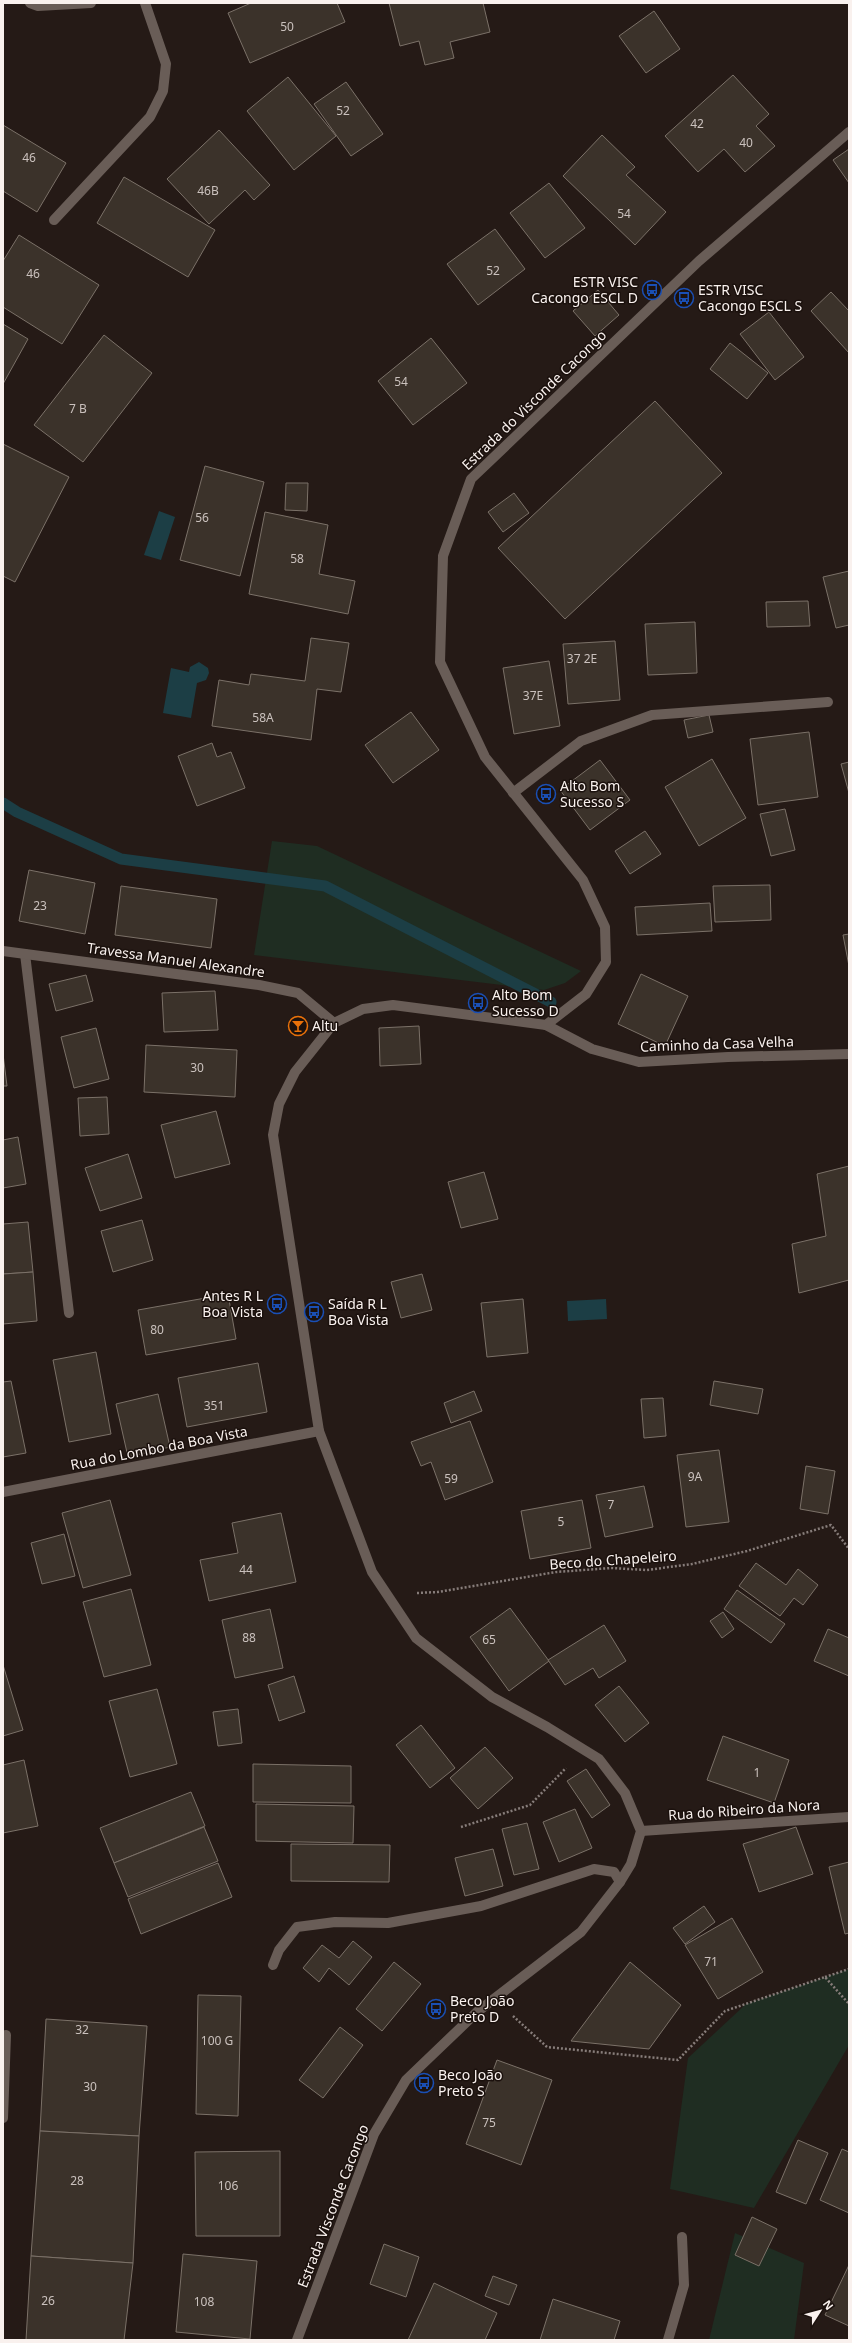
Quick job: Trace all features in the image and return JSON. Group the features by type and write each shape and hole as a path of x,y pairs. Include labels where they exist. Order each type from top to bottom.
{"street":[{"path":"30,3 38,6 91,3"},
{"path":"54,220 150,117 163,91 166,64 144,3"},
{"name":"Estrada do Visconde Cacongo","path":"546,1025 586,994 606,962 606,927 583,880 485,757 440,662 443,556 471,479 699,261 849,132"},
{"path":"513,793 581,741 652,715 828,702"},
{"name":"Travessa Manuel Alexandre","path":"3,951 259,985 298,993 334,1023"},
{"path":"25,954 69,1313"},
{"path":"546,1025 392,1005 363,1009 334,1023 295,1072 279,1104 273,1135 320,1431 372,1572 416,1638 492,1697 547,1727 599,1759 625,1793 641,1831"},
{"name":"Caminho da Casa Velha","path":"546,1025 592,1048 639,1062 728,1057 849,1054"},
{"name":"Rua do Lombo da Boa Vista","path":"3,1492 320,1431"},
{"name":"Rua do Ribeiro da Nora","path":"641,1831 849,1817"},
{"name":"Estrada Visconde Cacongo","path":"297,2340 374,2134 406,2080 494,1997 581,1932 620,1882 631,1864 641,1831"},
{"path":"273,1965 279,1950 297,1927 335,1922 388,1923 481,1906 594,1869 614,1872 620,1882"},
{"path":"3,2118 6,2035"},
{"path":"668,2340 684,2285 682,2237"}],"path":[{"name":"Beco do Chapeleiro","path":"387,1595 438,1592 556,1572 611,1568 647,1570 692,1564 747,1551 831,1525 849,1549"},
{"path":"461,1827 530,1805 584,1750"},
{"path":"494,1997 547,2047 678,2060 725,2011 849,1969"},
{"path":"825,1977 849,2004"}],"green space":[{"path":"272,841 317,846 581,971 565,983 544,990 254,955"},
{"path":"849,1969 849,2045 754,2208 670,2189 688,2058 746,2004"},
{"path":"735,2233 804,2263 794,2340 709,2340"}],"water":[{"path":"159,511 175,517 161,560 144,555"},
{"path":"199,662 208,668 209,673 206,680 197,683 191,718 163,713 171,668 189,672 190,667"},
{"path":"606,1299 607,1319 568,1321 567,1301"}],"building":[{"path":"251,3 337,3 345,22 250,63 228,13"},
{"path":"389,3 483,3 490,32 450,42 454,58 425,65 419,41 400,46"},
{"path":"654,11 680,49 646,73 619,36"},
{"path":"733,75 769,114 756,126 775,146 745,172 724,149 698,172 665,136"},
{"path":"288,77 336,136 294,170 247,111"},
{"path":"346,82 383,134 351,156 314,104"},
{"path":"3,125 66,163 37,212 3,191"},
{"path":"219,130 270,185 254,200 245,190 209,224 167,179"},
{"path":"602,135 635,167 626,175 666,212 635,245 563,176"},
{"path":"849,149 849,183 833,160"},
{"path":"124,177 215,230 188,277 97,223"},
{"path":"549,183 585,228 545,258 510,213"},
{"path":"495,229 525,269 478,305 447,264"},
{"path":"19,235 99,285 62,344 3,307 3,261"},
{"path":"598,290 619,315 595,336 573,311"},
{"path":"831,292 849,311 849,353 811,311"},
{"path":"769,312 804,357 775,380 740,334"},
{"path":"3,324 28,339 3,384"},
{"path":"104,335 152,373 83,462 34,425"},
{"path":"431,338 467,383 413,425 378,381"},
{"path":"730,343 768,373 747,399 710,369"},
{"path":"655,401 722,473 565,619 498,548"},
{"path":"3,444 69,477 15,582 3,576"},
{"path":"205,466 264,482 240,576 180,560"},
{"path":"286,483 308,483 307,511 285,510"},
{"path":"514,493 529,513 503,532 488,512"},
{"path":"265,512 328,525 319,574 355,581 348,614 249,594"},
{"path":"849,571 849,625 836,628 823,577"},
{"path":"808,601 810,626 767,627 766,602"},
{"path":"695,622 697,673 648,675 645,624"},
{"path":"311,638 349,643 341,692 317,689 311,740 212,726 219,680 249,685 251,674 305,681"},
{"path":"615,641 620,700 568,704 563,644"},
{"path":"549,661 560,726 514,734 503,668"},
{"path":"411,712 439,750 393,783 365,745"},
{"path":"709,715 713,732 688,738 684,720"},
{"path":"809,732 818,797 758,805 750,739"},
{"path":"212,743 217,757 231,752 245,788 197,806 178,756"},
{"path":"712,759 746,818 699,846 665,787"},
{"path":"600,760 630,800 590,830 560,790"},
{"path":"849,762 849,793 841,764"},
{"path":"785,809 795,850 771,856 760,814"},
{"path":"645,831 661,854 630,874 615,851"},
{"path":"29,870 95,883 85,934 19,921"},
{"path":"770,885 771,920 715,922 713,886"},
{"path":"121,886 217,899 211,948 115,935"},
{"path":"710,903 712,931 637,935 635,907"},
{"path":"849,934 849,966 843,935"},
{"path":"641,974 688,996 665,1046 618,1024"},
{"path":"86,975 93,1001 56,1011 49,984"},
{"path":"215,991 218,1030 164,1032 162,993"},
{"path":"419,1026 421,1064 380,1066 379,1028"},
{"path":"96,1028 109,1079 74,1088 61,1037"},
{"path":"146,1045 237,1050 235,1097 144,1092"},
{"path":"3,1054 7,1086 3,1086"},
{"path":"107,1097 109,1134 80,1136 78,1098"},
{"path":"216,1111 230,1164 175,1178 161,1125"},
{"path":"18,1137 26,1184 3,1188 3,1140"},
{"path":"128,1154 142,1198 100,1211 85,1168"},
{"path":"849,1166 849,1280 799,1293 792,1244 826,1236 817,1174"},
{"path":"484,1172 498,1219 461,1228 448,1182"},
{"path":"142,1220 153,1260 113,1272 101,1231"},
{"path":"28,1222 33,1272 3,1274 3,1224"},
{"path":"33,1272 37,1321 3,1324 3,1274"},
{"path":"422,1274 432,1310 401,1318 391,1282"},
{"path":"228,1294 236,1339 146,1355 138,1310"},
{"path":"523,1299 528,1353 487,1357 481,1303"},
{"path":"96,1352 111,1434 69,1442 53,1360"},
{"path":"258,1363 267,1412 187,1427 178,1378"},
{"path":"11,1381 26,1453 3,1457 3,1382"},
{"path":"714,1381 763,1389 758,1414 710,1405"},
{"path":"474,1391 482,1411 451,1423 444,1403"},
{"path":"158,1394 170,1447 128,1457 116,1404"},
{"path":"663,1398 666,1436 644,1438 641,1399"},
{"path":"470,1421 493,1482 445,1500 431,1462 421,1466 411,1442"},
{"path":"719,1450 729,1522 686,1527 677,1455"},
{"path":"806,1466 835,1471 828,1514 800,1509"},
{"path":"644,1486 653,1527 605,1537 596,1495"},
{"path":"110,1500 131,1575 83,1588 62,1513"},
{"path":"582,1500 591,1548 530,1559 521,1511"},
{"path":"281,1513 296,1582 209,1601 200,1560 238,1553 232,1523"},
{"path":"64,1534 75,1576 42,1584 31,1543"},
{"path":"756,1563 786,1585 798,1569 818,1585 803,1605 794,1598 780,1616 739,1586"},
{"path":"131,1589 151,1665 104,1677 83,1602"},
{"path":"737,1590 785,1624 771,1643 724,1609"},
{"path":"510,1608 549,1661 509,1691 470,1637"},
{"path":"270,1609 283,1668 235,1678 222,1620"},
{"path":"723,1612 734,1629 722,1638 710,1621"},
{"path":"604,1625 626,1661 599,1678 593,1668 565,1685 548,1660"},
{"path":"828,1629 849,1638 849,1676 814,1661"},
{"path":"3,1665 23,1730 3,1736"},
{"path":"294,1676 305,1712 279,1721 268,1685"},
{"path":"619,1686 649,1723 625,1742 595,1705"},
{"path":"157,1689 177,1764 130,1777 109,1701"},
{"path":"238,1709 242,1743 218,1746 213,1712"},
{"path":"421,1725 455,1768 430,1788 396,1745"},
{"path":"723,1736 789,1760 774,1803 707,1780"},
{"path":"485,1747 513,1778 478,1809 450,1778"},
{"path":"24,1760 38,1826 3,1833 3,1765"},
{"path":"253,1764 351,1766 351,1803 253,1802"},
{"path":"586,1769 610,1805 592,1818 567,1781"},
{"path":"191,1792 205,1826 114,1863 100,1828"},
{"path":"256,1804 354,1806 353,1843 256,1841"},
{"path":"575,1809 592,1848 559,1862 543,1822"},
{"path":"527,1823 539,1869 514,1875 502,1829"},
{"path":"204,1827 218,1861 128,1897 114,1863"},
{"path":"796,1827 813,1874 759,1892 743,1844"},
{"path":"291,1844 390,1845 389,1882 291,1881"},
{"path":"493,1849 503,1886 465,1896 455,1858"},
{"path":"849,1862 849,1933 845,1934 829,1867"},
{"path":"218,1863 232,1897 141,1934 128,1899"},
{"path":"704,1906 715,1922 685,1944 673,1928"},
{"path":"732,1918 763,1972 718,1999 685,1945"},
{"path":"353,1941 372,1957 349,1985 329,1968 319,1982 303,1968 322,1945 339,1958"},
{"path":"394,1962 421,1984 382,2031 356,2009"},
{"path":"630,1962 681,2005 649,2049 571,2041"},
{"path":"198,1995 241,1996 238,2116 196,2114"},
{"path":"46,2019 147,2026 139,2136 40,2131"},
{"path":"340,2027 363,2045 323,2098 299,2080"},
{"path":"497,2060 552,2080 521,2165 466,2144"},
{"path":"40,2131 139,2136 133,2263 31,2256"},
{"path":"798,2140 828,2153 806,2204 776,2192"},
{"path":"842,2149 849,2152 849,2213 820,2200"},
{"path":"280,2151 280,2236 196,2236 195,2152"},
{"path":"752,2217 777,2229 759,2266 735,2255"},
{"path":"384,2244 419,2257 406,2297 370,2284"},
{"path":"183,2254 257,2261 250,2339 176,2332"},
{"path":"31,2256 133,2263 124,2340 26,2340"},
{"path":"849,2265 849,2326 825,2315"},
{"path":"493,2276 517,2285 509,2305 485,2296"},
{"path":"434,2283 497,2313 485,2340 408,2340"},
{"path":"553,2299 620,2321 614,2340 540,2340"}],"waterway":[{"path":"3,803 17,812 121,859 325,886 551,1002"}],"place":[{"name":"ESTR VISC Cacongo ESCL D","path":"652,290"},
{"name":"ESTR VISC Cacongo ESCL S","path":"684,298"},
{"name":"Alto Bom Sucesso S","path":"546,794"},
{"name":"Alto Bom Sucesso D","path":"478,1003"},
{"name":"Altu","path":"298,1026"},
{"name":"Antes R L Boa Vista","path":"277,1304"},
{"name":"Saída R L Boa Vista","path":"314,1312"},
{"name":"Beco João Preto D","path":"436,2009"},
{"name":"Beco João Preto S","path":"424,2083"}]}
